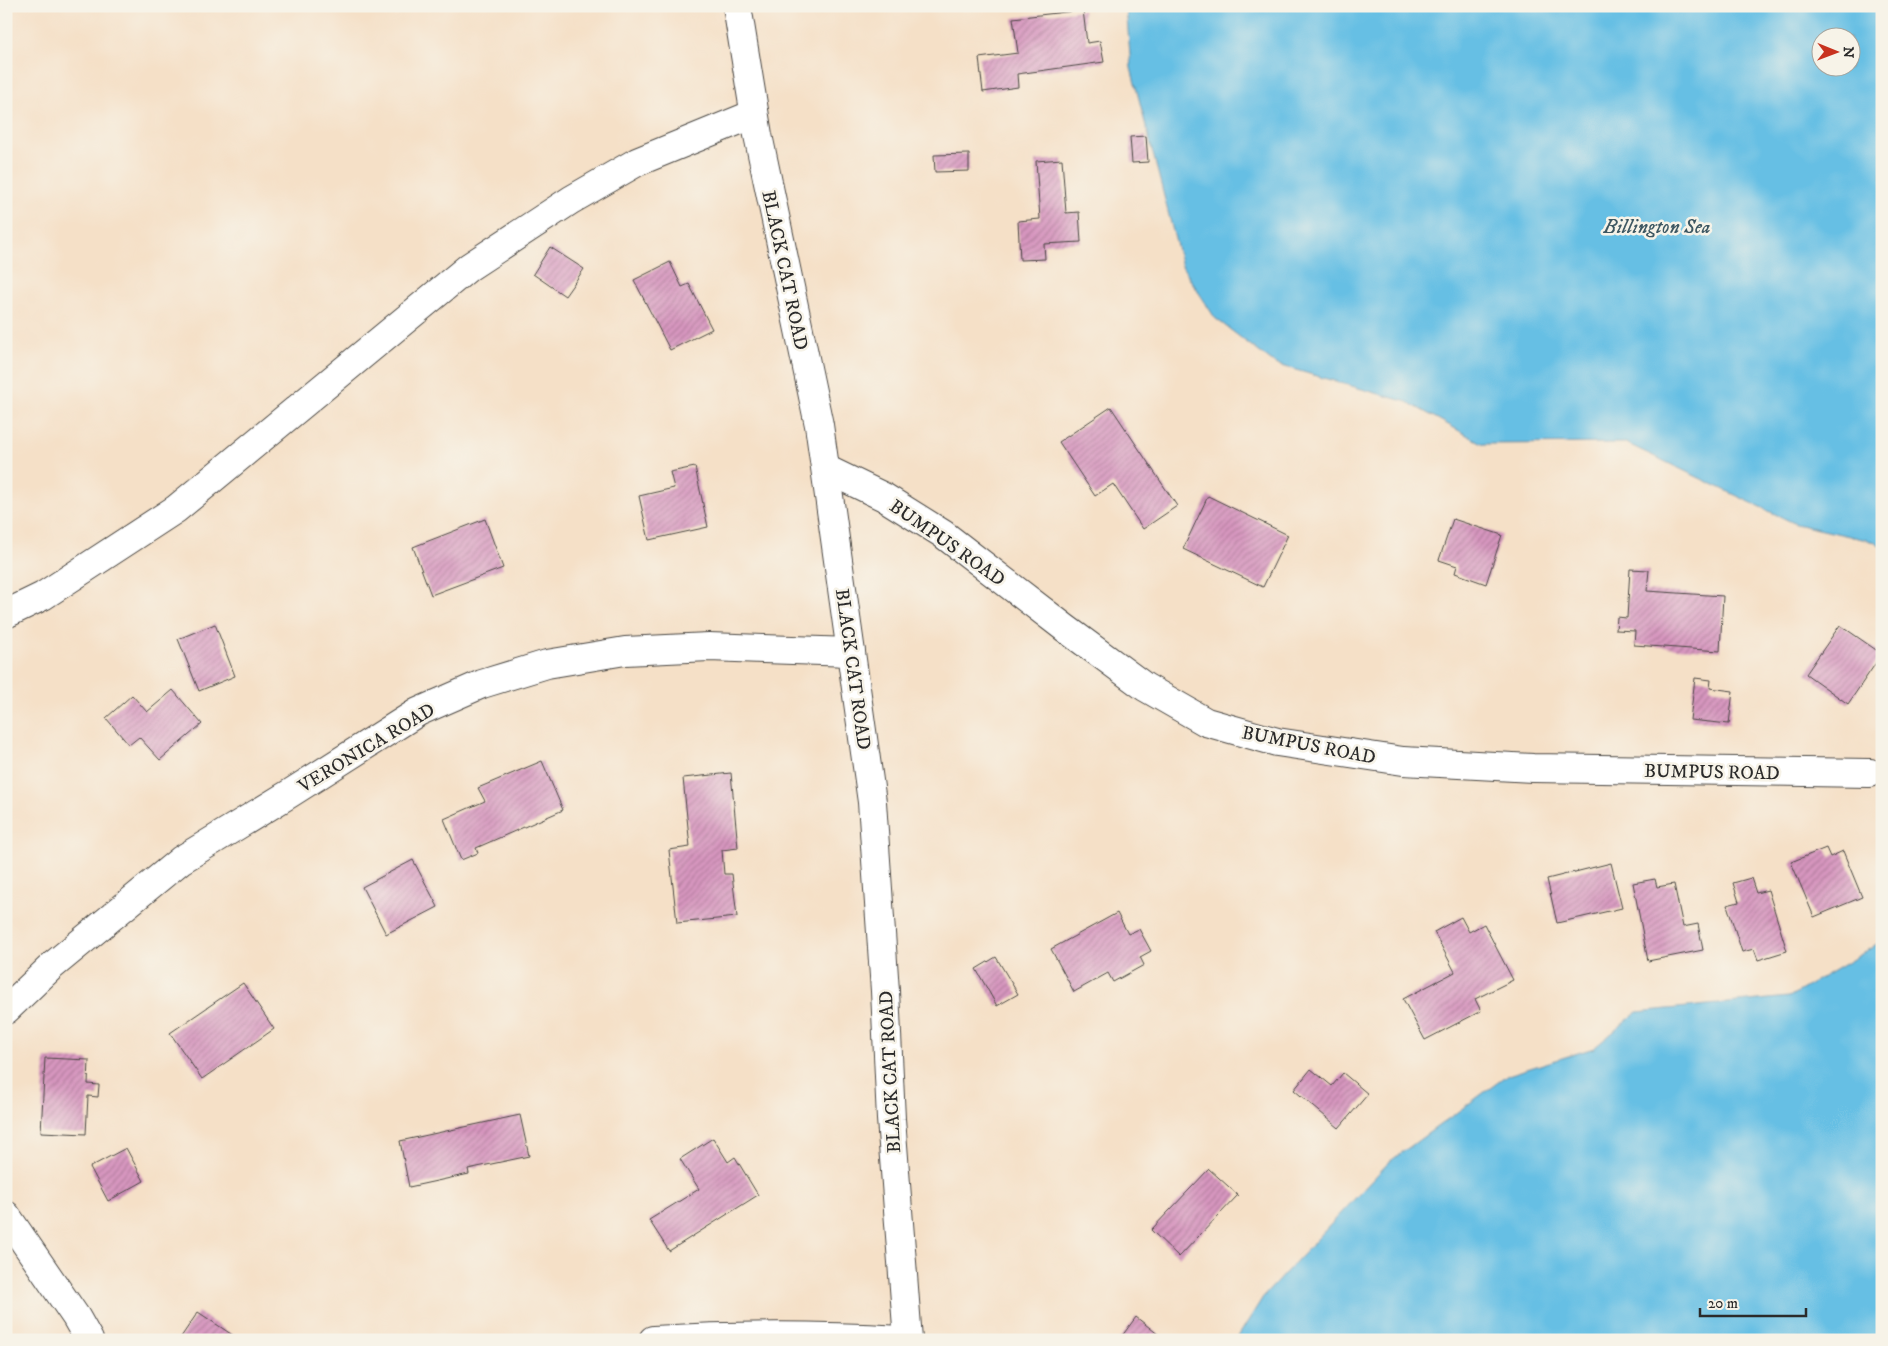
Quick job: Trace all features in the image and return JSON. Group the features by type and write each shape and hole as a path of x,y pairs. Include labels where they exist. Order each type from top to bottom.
{"street":[{"name":"BLACK CAT ROAD","path":"737,6 754,114 819,425 872,802 892,1129 908,1340"},
{"path":"6,614 43,596 176,509 469,267 571,200 637,162 754,114"},
{"name":"BUMPUS ROAD","path":"826,469 884,497 943,534 1144,687 1206,722 1277,742 1403,762 1533,768 1870,773"},
{"name":"VERONICA ROAD","path":"6,1010 52,966 181,860 290,794 418,712 482,684 547,664 625,651 709,647 851,652"},
{"path":"6,1215 76,1317 89,1340"},
{"path":"652,1340 824,1335 901,1340"}],"water":[{"name":"Billington Sea","path":"1126,6 1882,6 1882,547 1876,542 1796,524 1626,443 1483,444 1407,402 1275,364 1215,318 1182,266 1131,68"},
{"path":"1882,942 1882,1340 1236,1340 1263,1297 1389,1162 1508,1075 1594,1048 1637,1012 1789,997"}],"building":[{"path":"1083,10 1087,43 1100,41 1104,62 1017,74 1018,87 983,92 979,58 1018,53 1013,18"},
{"path":"1146,136 1148,162 1132,163 1130,137"},
{"path":"969,154 969,171 935,172 934,155"},
{"path":"1062,159 1066,213 1079,212 1081,242 1044,244 1045,259 1020,260 1018,221 1040,219 1036,161"},
{"path":"550,247 584,269 565,296 533,274"},
{"path":"670,262 682,287 689,284 712,329 670,350 634,280"},
{"path":"1111,407 1177,506 1143,529 1113,484 1095,496 1059,442"},
{"path":"695,467 708,527 649,540 639,496 674,488 670,472"},
{"path":"1208,496 1288,535 1263,587 1183,549"},
{"path":"485,519 503,568 431,595 413,547"},
{"path":"1453,519 1502,535 1486,584 1455,573 1457,566 1439,560"},
{"path":"1630,569 1649,570 1647,591 1723,596 1720,651 1634,645 1635,631 1616,630 1617,617 1627,618"},
{"path":"215,624 235,676 199,691 178,639"},
{"path":"1840,625 1882,654 1848,704 1806,674"},
{"path":"1695,678 1711,680 1710,688 1733,691 1729,724 1690,720"},
{"path":"173,690 202,724 160,760 139,737 129,745 106,718 132,695 147,712"},
{"path":"542,761 563,810 476,848 478,853 461,860 444,819 485,801 478,788"},
{"path":"731,773 738,848 722,850 724,874 732,874 737,917 677,923 669,850 690,847 683,778"},
{"path":"1826,848 1830,857 1843,851 1862,897 1814,917 1791,862"},
{"path":"413,860 438,907 386,934 362,887"},
{"path":"1611,863 1622,908 1557,923 1547,879"},
{"path":"1751,878 1756,893 1768,890 1787,951 1758,960 1754,949 1742,952 1727,905 1739,902 1733,883"},
{"path":"1655,879 1657,887 1674,884 1683,927 1698,924 1703,950 1648,961 1633,883"},
{"path":"1117,913 1128,934 1139,929 1151,951 1140,957 1144,965 1113,982 1108,973 1074,992 1051,949"},
{"path":"1461,917 1469,932 1484,924 1513,980 1475,999 1481,1011 1425,1040 1403,999 1455,972 1434,932"},
{"path":"996,957 1018,994 997,1006 976,969"},
{"path":"243,983 274,1029 202,1079 170,1033"},
{"path":"45,1058 89,1060 88,1084 99,1085 98,1097 88,1096 86,1134 41,1132"},
{"path":"1311,1069 1332,1086 1343,1073 1368,1094 1339,1128 1294,1090"},
{"path":"520,1115 529,1156 468,1169 469,1174 409,1187 400,1141"},
{"path":"713,1138 728,1162 735,1157 758,1195 669,1251 649,1220 699,1189 680,1159"},
{"path":"126,1148 144,1181 108,1201 90,1167"},
{"path":"1209,1169 1238,1195 1179,1257 1151,1230"},
{"path":"198,1312 240,1340 179,1340"},
{"path":"1136,1317 1159,1335 1155,1340 1119,1340"}]}
